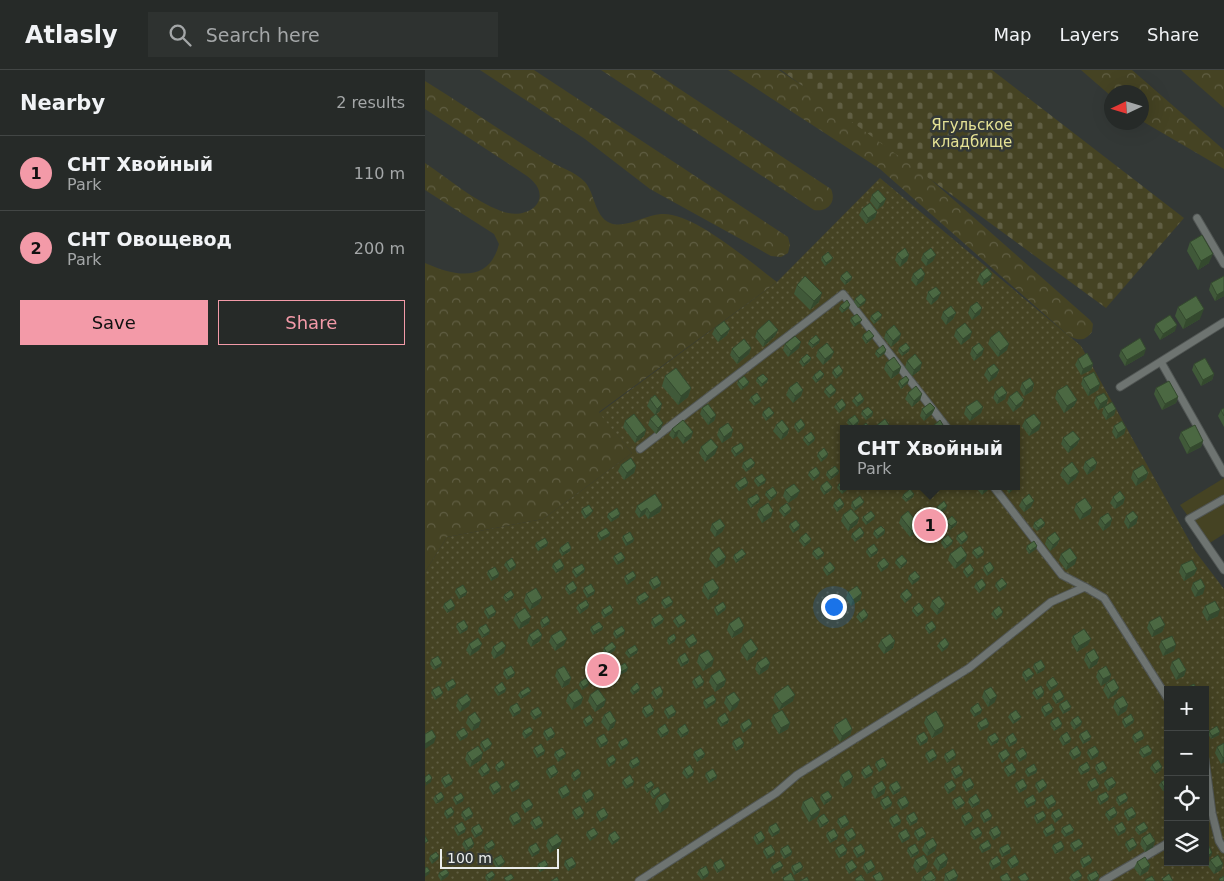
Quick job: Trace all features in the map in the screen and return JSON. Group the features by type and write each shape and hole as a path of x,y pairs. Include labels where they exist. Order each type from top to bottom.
{"street":[{"path":"1197,218 1224,264"},
{"path":"640,449 843,294 945,425"},
{"path":"1120,387 1224,322"},
{"path":"1161,362 1224,473"},
{"path":"996,490 1062,575 1104,598 1164,693"},
{"path":"1224,499 1189,519 1224,570"},
{"path":"639,881 777,794 797,775 969,668 1051,602 1085,587"},
{"path":"1207,776 1212,813 1219,841 1224,849"},
{"path":"1103,881 1164,845"}],"green space":[{"path":"480,70 534,70 788,237 790,245 788,253 781,257 771,256 650,189 585,139"},
{"path":"601,70 651,70 831,189 833,198 830,206 823,210 814,210"},
{"path":"728,70 779,70 832,105 912,163 1090,320 1093,324 1092,332 1082,339 1069,336 880,169"},
{"name":"Ягульское кладбище","path":"781,70 992,70 1184,218 1106,308"},
{"path":"1081,70 1132,70 1224,150 1224,169 1149,125 1149,85 1104,85 1104,90"},
{"path":"1181,70 1224,70 1224,108 1183,72"},
{"path":"425,81 551,162 581,178 588,187 601,215 610,223 629,223 661,214 674,215 705,229 777,282 599,412 632,453 543,519 447,537 425,572 425,263 436,268 459,273 479,271 487,266 494,257 499,244 494,234 425,190 425,163 471,196 491,207 512,214 530,210 539,199 539,192 535,184 527,176 425,109"},
{"path":"880,178 1081,346 1195,551 1224,589 1224,881 425,881 425,572 447,537 543,519 632,453 599,413 777,282"},
{"path":"1224,478 1224,534 1208,544 1180,505"}],"building":[{"path":"878,190 886,199 880,204 872,195"},
{"path":"870,203 877,212 868,218 862,209"},
{"path":"1202,235 1213,254 1201,261 1190,242"},
{"path":"905,248 909,255 902,260 897,254"},
{"path":"931,248 936,255 928,260 923,254"},
{"path":"828,252 833,258 826,263 822,257"},
{"path":"921,268 925,274 918,280 913,274"},
{"path":"987,268 992,274 984,280 980,274"},
{"path":"847,271 852,277 846,281 841,276"},
{"path":"805,276 822,293 814,301 797,285"},
{"path":"1224,276 1224,291 1217,295 1211,283"},
{"path":"936,287 941,293 933,299 928,292"},
{"path":"861,294 866,300 860,305 855,299"},
{"path":"1196,296 1204,309 1186,320 1178,307"},
{"path":"847,300 850,305 844,310 840,306"},
{"path":"977,302 982,308 975,314 970,307"},
{"path":"951,306 956,313 948,318 943,312"},
{"path":"878,311 882,315 875,321 871,316"},
{"path":"857,314 862,320 855,324 851,318"},
{"path":"1170,315 1177,325 1163,334 1156,324"},
{"path":"769,320 778,330 765,341 757,331"},
{"path":"724,321 730,329 721,336 715,328"},
{"path":"965,323 972,332 963,339 956,330"},
{"path":"894,325 901,334 893,341 886,332"},
{"path":"869,330 874,336 867,341 863,335"},
{"path":"999,331 1009,344 1000,351 990,338"},
{"path":"816,335 820,340 813,345 809,341"},
{"path":"795,336 801,342 791,351 785,344"},
{"path":"1140,338 1146,349 1127,360 1121,350"},
{"path":"744,339 751,348 739,358 732,349"},
{"path":"827,343 834,352 825,359 818,350"},
{"path":"906,343 910,348 903,353 899,348"},
{"path":"979,343 984,349 977,355 972,348"},
{"path":"883,345 886,350 880,355 876,351"},
{"path":"1087,353 1093,364 1083,369 1078,359"},
{"path":"807,354 811,358 804,364 801,359"},
{"path":"915,354 922,363 914,370 907,361"},
{"path":"894,357 901,367 893,372 886,363"},
{"path":"1205,358 1214,374 1203,380 1194,364"},
{"path":"994,364 999,370 991,376 987,369"},
{"path":"839,365 843,371 837,376 833,370"},
{"path":"676,368 691,388 681,396 665,376"},
{"path":"820,370 824,374 817,380 814,375"},
{"path":"1094,372 1100,384 1090,390 1083,378"},
{"path":"763,374 768,379 762,384 757,378"},
{"path":"744,376 749,382 743,387 738,381"},
{"path":"906,376 909,380 902,386 899,381"},
{"path":"1030,378 1034,384 1026,390 1022,383"},
{"path":"1169,381 1178,397 1165,404 1156,388"},
{"path":"797,382 803,390 795,396 789,388"},
{"path":"831,384 836,390 830,395 825,389"},
{"path":"1067,385 1077,400 1067,406 1057,391"},
{"path":"916,386 922,394 914,401 908,393"},
{"path":"1002,386 1007,393 999,398 995,392"},
{"path":"1017,391 1024,400 1016,406 1009,397"},
{"path":"757,393 761,399 755,403 751,397"},
{"path":"860,393 864,399 858,403 854,398"},
{"path":"1104,393 1108,399 1100,404 1096,397"},
{"path":"655,395 662,404 657,409 650,399"},
{"path":"842,399 846,405 840,410 836,404"},
{"path":"977,400 983,407 972,415 966,407"},
{"path":"1112,402 1116,409 1108,414 1104,407"},
{"path":"930,403 935,408 926,415 922,409"},
{"path":"708,404 716,415 711,419 702,408"},
{"path":"769,407 774,413 767,418 763,412"},
{"path":"868,407 873,412 867,417 862,411"},
{"path":"634,414 646,430 637,437 625,421"},
{"path":"656,414 663,423 658,428 650,419"},
{"path":"1034,414 1041,423 1032,430 1025,420"},
{"path":"855,415 859,421 852,425 848,420"},
{"path":"801,419 805,425 799,430 795,424"},
{"path":"885,419 889,425 877,425"},
{"path":"683,420 693,432 685,438 679,430 675,433 672,429"},
{"path":"782,420 789,429 783,434 776,425"},
{"path":"940,420 943,425 934,425"},
{"path":"1122,421 1126,428 1118,433 1114,426"},
{"path":"728,423 733,430 724,437 719,429"},
{"path":"1195,425 1203,441 1190,448 1181,432"},
{"path":"1073,431 1080,439 1070,447 1063,438"},
{"path":"811,432 815,438 809,443 804,437"},
{"path":"711,439 718,447 707,456 701,447"},
{"path":"741,443 744,448 736,454 732,448"},
{"path":"824,448 828,454 822,459 818,453"},
{"path":"1093,457 1097,463 1090,468 1085,462"},
{"path":"631,458 636,466 627,473 621,465"},
{"path":"751,458 755,463 747,469 743,463"},
{"path":"1072,462 1079,472 1070,478 1063,469"},
{"path":"1143,465 1148,473 1138,479 1133,471"},
{"path":"835,466 839,471 831,477 827,472"},
{"path":"816,467 820,473 814,478 809,472"},
{"path":"762,474 766,480 760,484 755,478"},
{"path":"745,477 748,483 740,488 736,483"},
{"path":"827,481 832,487 825,492 821,486"},
{"path":"794,484 800,491 791,497 785,490"},
{"path":"773,487 777,493 771,498 766,492"},
{"path":"909,490 914,494 907,499 903,495"},
{"path":"1120,491 1125,498 1117,503 1113,497"},
{"path":"655,494 662,505 650,513 647,508 641,512 637,506"},
{"path":"757,494 760,499 752,505 748,499"},
{"path":"1029,494 1034,501 1026,506 1022,500"},
{"path":"860,496 864,502 855,508 852,502"},
{"path":"840,498 844,504 838,508 834,503"},
{"path":"1085,498 1092,508 1083,514 1076,504"},
{"path":"944,501 947,506 940,511 937,507"},
{"path":"768,503 773,511 764,517 759,509"},
{"path":"787,503 791,509 785,514 780,508"},
{"path":"589,505 593,511 586,516 582,509"},
{"path":"617,508 620,514 612,519 608,514"},
{"path":"851,509 859,518 850,525 843,515"},
{"path":"871,511 875,516 867,522 863,517"},
{"path":"908,511 919,525 912,531 901,517"},
{"path":"1133,511 1138,517 1130,523 1126,516"},
{"path":"1108,513 1112,519 1105,525 1100,518"},
{"path":"952,516 957,522 951,526 946,521"},
{"path":"1041,518 1045,523 1038,528 1034,523"},
{"path":"720,519 725,526 717,531 712,524"},
{"path":"796,520 800,525 794,530 790,524"},
{"path":"935,520 940,526 933,531 929,525"},
{"path":"881,526 885,530 878,536 874,531"},
{"path":"860,527 864,533 856,539 852,534"},
{"path":"606,528 610,533 601,538 598,533"},
{"path":"964,531 968,537 962,542 957,536"},
{"path":"630,532 634,539 627,543 623,536"},
{"path":"1055,532 1060,539 1053,545 1047,538"},
{"path":"806,533 811,539 805,544 800,538"},
{"path":"948,535 953,541 947,546 942,540"},
{"path":"545,538 548,543 540,548 536,543"},
{"path":"1034,541 1037,546 1030,551 1027,546"},
{"path":"568,542 571,548 563,553 560,548"},
{"path":"874,544 878,550 871,555 867,549"},
{"path":"961,546 967,555 957,563 950,554"},
{"path":"980,546 984,552 978,556 973,550"},
{"path":"719,547 726,557 718,562 711,553"},
{"path":"819,547 824,553 818,557 813,551"},
{"path":"1070,548 1077,558 1068,564 1061,554"},
{"path":"742,549 746,554 737,560 734,555"},
{"path":"621,552 625,558 618,562 614,556"},
{"path":"902,555 907,561 901,566 896,560"},
{"path":"512,558 516,565 510,569 506,562"},
{"path":"884,558 889,564 882,569 878,563"},
{"path":"560,559 564,566 557,570 553,564"},
{"path":"1192,560 1197,569 1186,574 1181,565"},
{"path":"830,562 835,568 829,573 824,567"},
{"path":"990,562 994,568 988,573 984,566"},
{"path":"582,564 585,569 577,575 573,569"},
{"path":"970,564 974,570 968,575 964,569"},
{"path":"495,567 499,574 492,578 488,571"},
{"path":"633,571 636,576 628,581 625,576"},
{"path":"915,571 920,577 913,581 909,576"},
{"path":"657,576 661,583 654,587 650,580"},
{"path":"1002,578 1007,584 1000,589 996,583"},
{"path":"713,579 719,588 710,594 704,584"},
{"path":"982,579 986,585 980,590 976,583"},
{"path":"1201,579 1205,587 1198,591 1193,583"},
{"path":"573,581 577,588 570,592 566,586"},
{"path":"591,584 595,591 588,595 584,588"},
{"path":"463,585 467,592 460,596 456,589"},
{"path":"857,586 862,593 853,600 848,592"},
{"path":"536,588 542,598 532,604 526,594"},
{"path":"907,589 912,595 906,600 901,594"},
{"path":"511,590 514,595 508,599 504,595"},
{"path":"645,592 649,597 640,602 637,597"},
{"path":"838,595 843,603 834,609 829,601"},
{"path":"669,596 673,602 666,606 662,600"},
{"path":"939,596 945,604 939,609 932,601"},
{"path":"451,599 455,606 448,610 444,604"},
{"path":"586,600 589,605 581,610 578,605"},
{"path":"1215,601 1220,610 1209,615 1205,606"},
{"path":"723,602 726,607 718,613 715,607"},
{"path":"919,603 924,609 918,614 913,608"},
{"path":"492,605 496,612 489,616 485,609"},
{"path":"610,605 613,610 605,615 602,610"},
{"path":"999,606 1003,612 997,617 993,611"},
{"path":"525,608 531,617 521,623 516,614"},
{"path":"864,609 868,615 862,620 858,614"},
{"path":"660,614 664,619 655,625 652,619"},
{"path":"681,614 686,621 679,625 675,618"},
{"path":"547,616 550,621 544,625 541,620"},
{"path":"1160,616 1165,625 1154,631 1149,622"},
{"path":"739,617 744,626 734,632 729,624"},
{"path":"464,620 468,627 462,631 457,624"},
{"path":"932,621 936,627 930,631 926,625"},
{"path":"599,622 603,627 594,632 591,627"},
{"path":"486,624 490,631 484,635 479,628"},
{"path":"622,626 625,631 617,636 614,631"},
{"path":"538,629 542,635 533,641 529,635"},
{"path":"1084,629 1091,639 1079,646 1073,636"},
{"path":"561,630 567,639 557,645 551,636"},
{"path":"674,634 676,638 671,642 668,638"},
{"path":"693,634 697,641 690,645 686,639"},
{"path":"890,634 895,641 886,648 881,640"},
{"path":"1172,636 1176,645 1166,650 1161,641"},
{"path":"478,638 482,644 472,650 469,644"},
{"path":"945,638 949,644 943,649 939,643"},
{"path":"751,639 758,649 749,654 743,645"},
{"path":"502,641 506,646 497,653 493,647"},
{"path":"612,642 616,647 607,653 604,648"},
{"path":"635,645 638,650 630,655 627,650"},
{"path":"1094,649 1099,658 1091,663 1086,654"},
{"path":"708,650 714,659 706,665 699,655"},
{"path":"685,653 689,660 682,664 679,657"},
{"path":"438,656 442,663 435,667 431,660"},
{"path":"766,657 770,663 761,669 757,663"},
{"path":"1179,658 1186,670 1179,674 1172,662"},
{"path":"1041,660 1045,667 1038,671 1034,664"},
{"path":"625,663 628,668 621,672 618,667"},
{"path":"511,666 515,673 508,677 504,670"},
{"path":"564,666 571,678 564,682 557,670"},
{"path":"1106,666 1111,675 1103,679 1098,671"},
{"path":"1029,668 1034,674 1027,678 1023,672"},
{"path":"720,670 726,680 717,685 711,676"},
{"path":"700,675 704,682 698,686 694,679"},
{"path":"1053,677 1058,684 1051,688 1047,682"},
{"path":"586,678 589,683 583,687 580,682"},
{"path":"453,679 456,684 449,688 446,683"},
{"path":"1114,679 1119,688 1111,693 1106,684"},
{"path":"502,682 506,689 499,693 495,687"},
{"path":"637,683 640,688 634,692 631,688"},
{"path":"788,685 795,695 782,704 775,694"},
{"path":"439,686 443,693 436,697 432,690"},
{"path":"660,686 663,692 657,697 653,690"},
{"path":"1041,686 1044,692 1038,697 1034,690"},
{"path":"528,687 531,691 522,696 520,692"},
{"path":"991,687 997,696 990,700 984,691"},
{"path":"577,689 583,698 574,703 568,695"},
{"path":"598,689 606,700 597,706 590,695"},
{"path":"1060,690 1064,697 1057,701 1053,694"},
{"path":"734,692 740,700 732,706 726,697"},
{"path":"467,694 471,700 462,706 458,700"},
{"path":"713,695 716,700 708,705 704,700"},
{"path":"1123,696 1128,705 1120,709 1115,701"},
{"path":"1067,700 1071,707 1064,711 1060,704"},
{"path":"517,703 521,710 514,714 510,707"},
{"path":"978,703 982,710 975,714 971,708"},
{"path":"1049,703 1053,709 1046,713 1042,707"},
{"path":"650,704 654,711 647,715 643,708"},
{"path":"672,705 676,712 669,716 665,709"},
{"path":"538,707 542,713 535,717 531,711"},
{"path":"782,710 790,723 781,728 773,715"},
{"path":"1016,710 1021,717 1014,721 1010,714"},
{"path":"610,711 616,721 610,725 604,715"},
{"path":"936,711 944,726 935,731 926,717"},
{"path":"475,712 481,721 474,725 468,717"},
{"path":"725,713 729,720 722,724 718,718"},
{"path":"1131,714 1134,720 1126,725 1123,719"},
{"path":"590,715 593,720 587,724 584,719"},
{"path":"1078,716 1082,722 1076,726 1072,720"},
{"path":"1058,717 1062,724 1056,728 1051,721"},
{"path":"846,718 852,729 842,736 835,725"},
{"path":"986,718 989,724 981,728 978,723"},
{"path":"749,719 752,724 744,730 741,724"},
{"path":"665,724 669,731 662,735 658,729"},
{"path":"685,724 689,731 682,735 678,729"},
{"path":"1217,726 1220,732 1212,736 1209,731"},
{"path":"530,727 533,731 526,735 523,731"},
{"path":"551,727 555,734 548,738 544,731"},
{"path":"464,728 468,734 461,738 457,732"},
{"path":"432,730 436,737 425,744 425,734"},
{"path":"1087,730 1091,737 1084,741 1080,734"},
{"path":"1141,730 1144,736 1137,740 1133,735"},
{"path":"924,732 928,738 921,743 917,736"},
{"path":"1067,732 1071,739 1065,743 1061,736"},
{"path":"995,733 999,739 992,743 988,737"},
{"path":"1013,733 1017,740 1010,744 1007,737"},
{"path":"604,734 608,741 601,745 597,738"},
{"path":"740,737 744,743 737,748 733,741"},
{"path":"488,738 492,744 485,749 481,742"},
{"path":"626,738 629,743 622,747 619,742"},
{"path":"1224,743 1224,757 1223,758 1217,747"},
{"path":"541,744 545,751 538,755 534,748"},
{"path":"1148,745 1152,751 1144,755 1140,749"},
{"path":"478,746 483,753 472,761 467,753"},
{"path":"1077,746 1081,753 1074,757 1070,751"},
{"path":"1095,746 1099,752 1092,757 1088,750"},
{"path":"562,748 566,754 559,758 555,752"},
{"path":"701,748 705,754 698,758 694,752"},
{"path":"1023,748 1027,754 1020,759 1016,752"},
{"path":"933,749 937,756 930,760 926,753"},
{"path":"953,749 956,755 949,760 945,754"},
{"path":"1006,749 1010,755 1003,760 999,753"},
{"path":"613,755 616,760 610,764 607,759"},
{"path":"637,757 640,762 633,766 630,761"},
{"path":"883,758 887,765 880,769 876,762"},
{"path":"502,760 505,765 499,769 496,765"},
{"path":"1158,760 1162,767 1156,771 1152,765"},
{"path":"1103,761 1107,768 1100,772 1096,765"},
{"path":"1087,762 1090,768 1083,772 1079,767"},
{"path":"486,763 490,770 484,774 480,768"},
{"path":"1012,763 1016,770 1010,774 1005,767"},
{"path":"1034,764 1037,770 1029,774 1026,769"},
{"path":"554,765 558,772 551,776 547,769"},
{"path":"690,765 694,772 688,776 684,769"},
{"path":"869,765 873,772 866,776 862,770"},
{"path":"959,765 963,772 956,776 952,769"},
{"path":"578,769 581,773 575,778 572,773"},
{"path":"713,769 717,776 710,780 706,773"},
{"path":"849,770 853,777 845,782 841,775"},
{"path":"429,774 432,778 426,783 425,777"},
{"path":"449,774 453,781 446,785 442,778"},
{"path":"630,775 634,782 627,786 623,780"},
{"path":"1112,777 1116,783 1109,787 1105,781"},
{"path":"970,778 974,785 967,789 963,782"},
{"path":"1095,778 1099,785 1092,789 1088,782"},
{"path":"1023,779 1027,786 1020,790 1016,783"},
{"path":"1043,779 1047,785 1040,790 1036,783"},
{"path":"517,780 520,784 513,789 510,784"},
{"path":"952,780 956,786 949,790 945,784"},
{"path":"497,781 501,787 494,792 490,785"},
{"path":"651,781 654,785 648,789 645,785"},
{"path":"882,781 886,788 878,793 874,786"},
{"path":"897,781 901,788 894,792 890,785"},
{"path":"566,785 570,792 563,796 559,789"},
{"path":"658,787 660,791 654,796 651,791"},
{"path":"590,789 594,795 587,800 583,793"},
{"path":"828,791 832,797 825,801 821,795"},
{"path":"441,792 444,797 438,801 435,796"},
{"path":"1106,792 1109,797 1101,802 1098,796"},
{"path":"461,793 464,798 457,802 454,797"},
{"path":"665,793 670,801 662,806 657,798"},
{"path":"1125,793 1128,798 1120,803 1117,797"},
{"path":"976,794 980,801 973,805 969,799"},
{"path":"1033,795 1036,801 1028,805 1025,800"},
{"path":"1052,795 1056,802 1049,806 1045,799"},
{"path":"888,796 892,803 885,807 881,800"},
{"path":"905,796 909,803 902,807 898,800"},
{"path":"960,796 965,803 958,807 953,800"},
{"path":"812,797 820,810 811,816 803,802"},
{"path":"529,799 533,805 526,809 522,803"},
{"path":"580,806 584,813 578,817 573,810"},
{"path":"451,807 454,812 448,816 445,811"},
{"path":"469,807 473,814 466,818 462,812"},
{"path":"1114,807 1117,813 1110,817 1106,812"},
{"path":"1132,807 1136,814 1129,818 1125,811"},
{"path":"604,808 608,815 601,819 597,812"},
{"path":"988,809 992,816 985,820 981,813"},
{"path":"1059,809 1063,815 1056,819 1052,813"},
{"path":"1043,811 1046,816 1038,821 1035,815"},
{"path":"517,812 521,819 514,823 510,816"},
{"path":"914,812 918,819 911,823 907,816"},
{"path":"969,812 973,818 966,822 962,816"},
{"path":"824,814 829,821 822,825 818,818"},
{"path":"897,814 901,821 894,825 890,818"},
{"path":"845,815 849,822 842,826 838,819"},
{"path":"539,816 543,823 536,827 532,820"},
{"path":"462,822 466,829 459,833 455,826"},
{"path":"1122,822 1126,829 1119,833 1115,826"},
{"path":"1144,822 1148,828 1140,832 1136,827"},
{"path":"776,823 780,830 773,834 769,827"},
{"path":"479,824 483,831 476,835 472,828"},
{"path":"1052,824 1055,830 1047,834 1044,829"},
{"path":"1070,824 1074,830 1066,834 1062,828"},
{"path":"997,826 1001,833 994,837 990,830"},
{"path":"922,827 926,834 919,838 915,831"},
{"path":"978,827 982,833 975,837 971,831"},
{"path":"594,828 598,834 591,838 587,832"},
{"path":"852,828 856,835 850,839 845,832"},
{"path":"834,829 838,836 831,840 827,833"},
{"path":"906,829 910,836 903,840 899,833"},
{"path":"615,831 620,838 613,842 609,835"},
{"path":"761,831 765,838 759,842 755,835"},
{"path":"1150,833 1155,841 1147,846 1142,838"},
{"path":"557,834 562,841 552,847 548,840"},
{"path":"471,837 474,844 468,848 464,841"},
{"path":"933,838 937,845 929,850 925,843"},
{"path":"1133,838 1137,845 1130,849 1126,842"},
{"path":"1079,839 1083,844 1075,849 1071,843"},
{"path":"492,840 495,845 488,849 485,845"},
{"path":"988,840 991,846 983,850 980,845"},
{"path":"1061,841 1064,847 1057,851 1053,845"},
{"path":"536,843 540,850 533,854 529,847"},
{"path":"843,844 847,850 840,855 836,848"},
{"path":"861,844 865,851 858,855 854,848"},
{"path":"915,844 919,851 912,855 908,848"},
{"path":"1008,844 1011,849 1003,854 1000,848"},
{"path":"771,845 775,852 768,856 764,849"},
{"path":"788,845 792,852 785,856 781,849"},
{"path":"436,852 439,856 433,860 430,856"},
{"path":"944,853 948,859 940,865 936,858"},
{"path":"501,855 505,862 498,866 494,859"},
{"path":"924,855 928,862 920,867 915,860"},
{"path":"1015,855 1019,862 1012,866 1008,860"},
{"path":"1089,855 1092,860 1084,865 1081,859"},
{"path":"1218,855 1223,864 1216,868 1210,860"},
{"path":"997,856 1001,862 993,866 990,861"},
{"path":"572,857 576,864 569,868 565,861"},
{"path":"1145,857 1150,865 1142,870 1137,862"},
{"path":"721,859 725,866 718,870 714,863"},
{"path":"545,860 548,865 541,869 538,864"},
{"path":"852,860 857,867 850,871 846,864"},
{"path":"871,860 875,867 868,871 864,864"},
{"path":"780,861 783,866 774,870 772,866"},
{"path":"800,862 803,867 795,872 792,866"},
{"path":"706,866 709,873 703,877 699,870"},
{"path":"427,867 430,871 425,874 425,868"},
{"path":"446,869 449,873 442,877 439,873"},
{"path":"954,869 958,876 949,881 945,874"},
{"path":"1078,870 1082,876 1074,880 1071,875"},
{"path":"492,871 495,875 489,879 486,875"},
{"path":"931,871 936,878 926,881 923,877"},
{"path":"1096,871 1099,876 1091,881 1088,875"},
{"path":"880,872 884,879 876,881 873,876"},
{"path":"791,873 795,881 784,881 783,878"},
{"path":"1007,873 1011,880 1002,881 1000,877"},
{"path":"1025,873 1029,879 1021,881 1018,877"},
{"path":"511,874 514,878 506,881 504,878"},
{"path":"1169,874 1173,881 1164,881 1162,879"},
{"path":"861,875 865,881 856,881 855,879"},
{"path":"1152,876 1155,881 1145,880"},
{"path":"1224,876 1224,881 1220,881 1219,879"},
{"path":"557,877 559,881 551,881"},
{"path":"807,877 809,881 800,881"}],"place":[{"name":"СНТ Хвойный","path":"930,525"},
{"name":"СНТ Овощевод","path":"603,670"}]}
